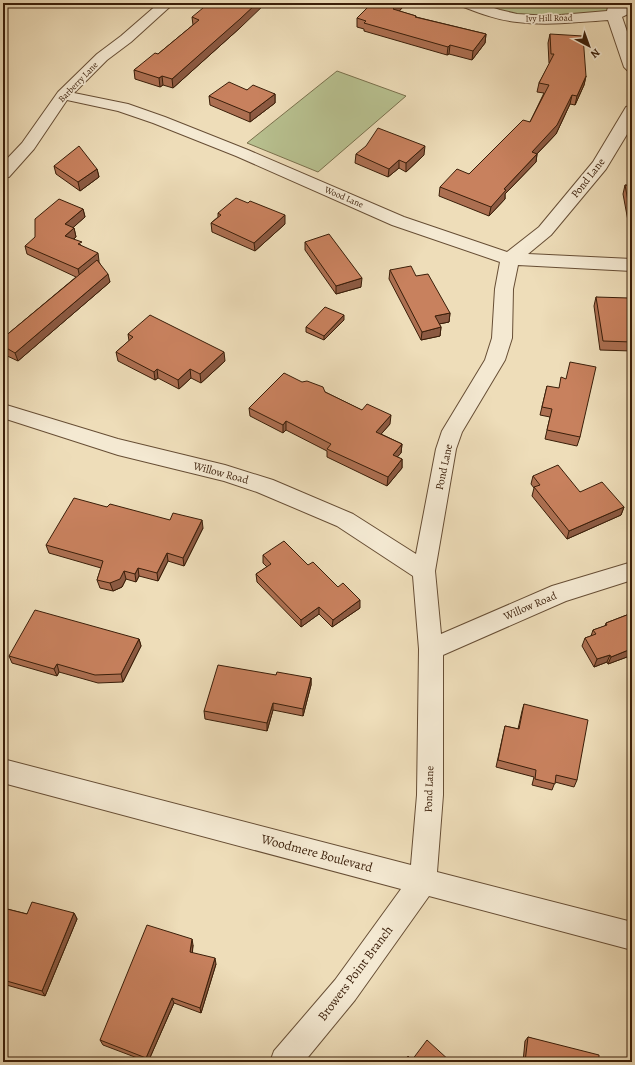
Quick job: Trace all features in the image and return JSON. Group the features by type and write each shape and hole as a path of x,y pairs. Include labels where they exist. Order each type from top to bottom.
{"street":[{"name":"Barberry Lane","path":"3,173 28,146 63,95 102,57 126,39 167,3"},
{"name":"Ivy Hill Road","path":"466,3 490,13 517,18 549,20 632,7"},
{"path":"613,9 632,67"},
{"name":"Wood Lane","path":"63,95 122,107 159,120 242,153 398,221 510,259 632,265"},
{"name":"Pond Lane","path":"423,881 430,795 430,649 424,571 448,443 452,431 495,360 502,338 504,289 510,259 545,231 600,165 622,130 632,110"},
{"name":"Willow Road","path":"3,411 118,447 225,473 265,486 345,520 424,571"},
{"name":"Willow Road","path":"430,649 560,593 632,571"},
{"name":"Woodmere Boulevard","path":"3,770 632,936"},
{"name":"Browers Point Branch","path":"285,1062 345,990 423,881"}],"green space":[{"path":"469,3 632,4 582,16 532,19 494,14"},
{"path":"337,71 406,96 318,172 247,143"}],"building":[{"path":"209,3 257,3 172,79 162,76 159,78 134,70 155,53 158,54 199,20 192,17"},
{"path":"372,3 399,3 393,9 416,16 415,17 486,34 473,51 450,45 448,47 364,23 366,21 357,18"},
{"path":"550,34 583,36 586,76 577,96 572,95 557,125 532,152 537,154 504,189 506,190 491,207 440,187 457,169 469,174 523,120 530,122 549,85 539,83 554,54 551,54"},
{"path":"229,82 247,90 253,85 275,94 250,113 209,96"},
{"path":"378,128 425,146 406,163 399,160 389,169 356,154 366,146"},
{"path":"79,146 97,169 78,182 54,166"},
{"path":"625,185 632,186 632,213 630,212"},
{"path":"236,198 248,203 250,201 285,215 254,243 211,223 221,215 218,213"},
{"path":"59,199 83,209 65,224 74,228 65,236 82,242 78,244 98,253 78,269 25,246 35,237 35,219"},
{"path":"329,234 362,278 336,286 305,242"},
{"path":"97,260 108,274 15,353 3,346 3,338"},
{"path":"411,266 416,276 428,274 450,313 435,316 441,327 422,332 390,270"},
{"path":"596,297 629,298 632,306 632,342 603,341"},
{"path":"325,307 344,315 324,336 306,327"},
{"path":"150,315 224,352 200,374 190,369 178,380 157,369 154,372 116,352 133,337 128,334"},
{"path":"570,362 596,367 580,437 547,430 552,409 542,407 547,386 559,388 561,377 566,379"},
{"path":"284,373 302,382 307,381 323,387 325,392 362,410 367,404 391,415 376,432 402,444 393,455 402,459 388,477 327,449 331,444 286,421 283,425 249,408"},
{"path":"558,465 580,492 602,482 624,507 569,531 534,487 540,485 533,476"},
{"path":"74,498 107,507 110,504 170,520 173,513 202,520 183,558 167,553 157,573 138,568 135,574 124,571 120,579 110,583 97,580 103,561 46,545"},
{"path":"284,541 308,565 313,562 338,587 343,583 360,600 333,620 319,607 301,620 256,574 271,564 263,555"},
{"path":"35,610 139,639 121,674 95,675 57,664 54,669 9,656"},
{"path":"632,613 632,652 631,649 611,657 610,655 597,659 585,638 596,634 593,630 607,625 606,623"},
{"path":"218,665 276,675 277,672 311,678 303,709 273,703 267,723 204,711"},
{"path":"524,704 588,720 577,780 556,775 555,784 535,779 536,770 498,760 505,726 519,729"},
{"path":"32,902 74,913 42,991 3,980 3,908 27,914"},
{"path":"147,925 192,939 190,952 215,958 200,1008 172,998 146,1058 100,1040"},
{"path":"528,1037 599,1055 599,1062 525,1062"},
{"path":"427,1040 451,1062 404,1062 408,1056 412,1060"}]}
